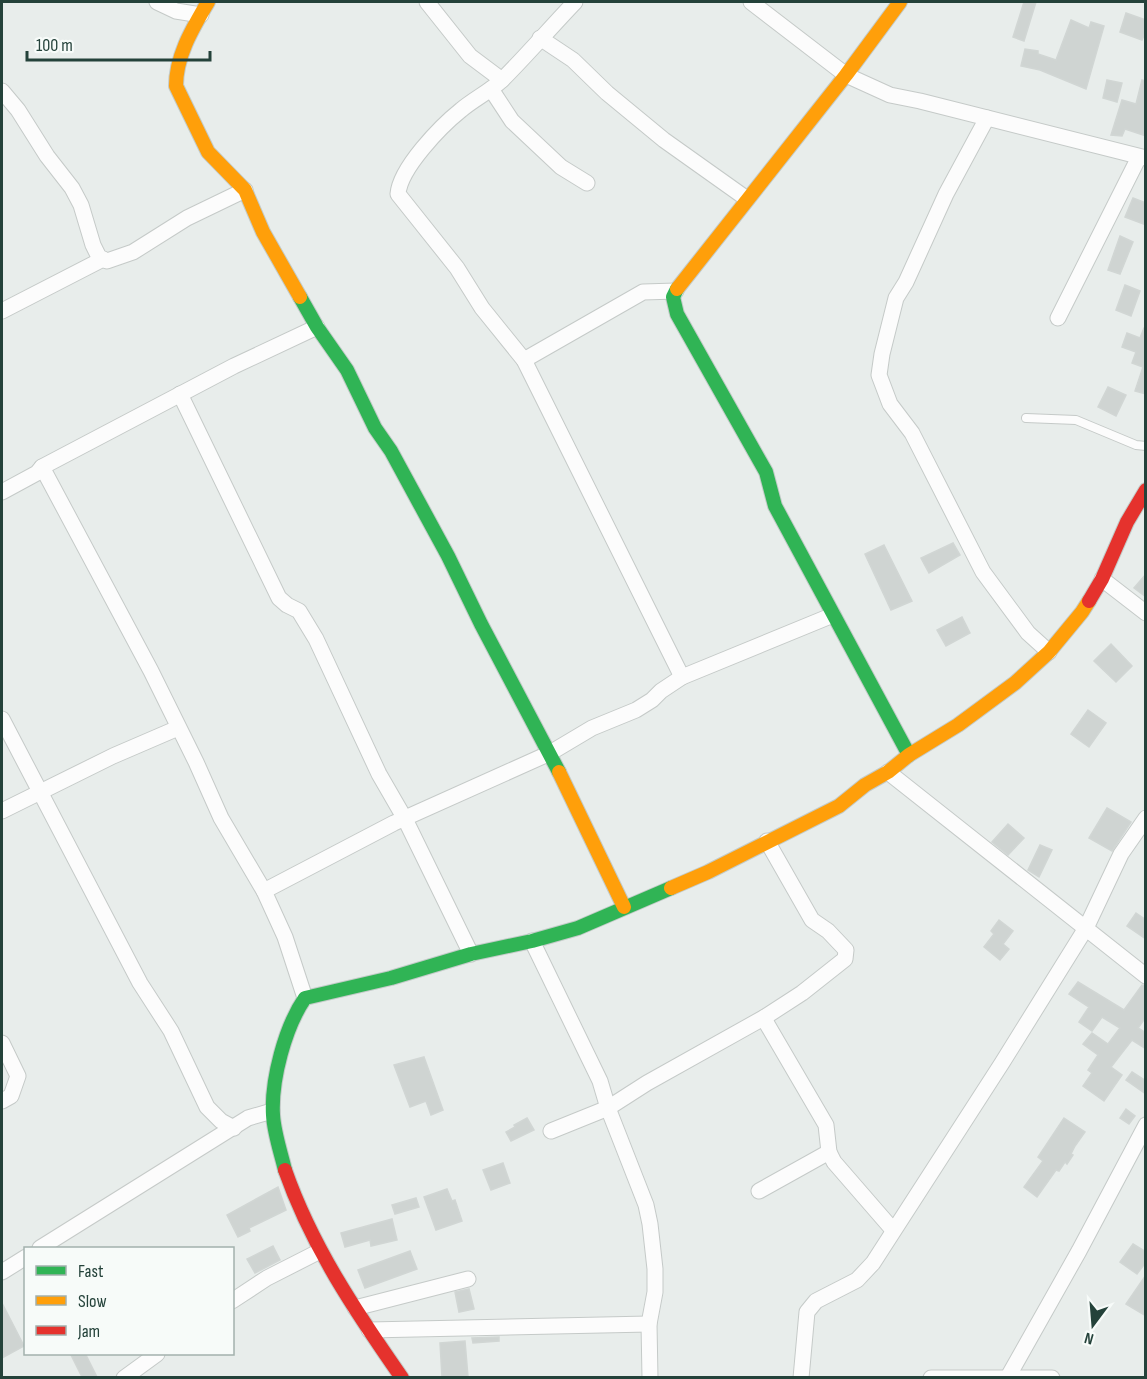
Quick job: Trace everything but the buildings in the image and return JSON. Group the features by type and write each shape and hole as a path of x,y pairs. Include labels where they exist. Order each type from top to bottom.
{"street":[{"path":"157,2 176,11 204,8"},
{"path":"427,2 470,56 496,84 512,121 561,167 586,183"},
{"path":"575,2 486,94 462,109 431,140 399,184 398,194 457,268 482,308 524,360 682,677"},
{"path":"751,2 846,75 890,95 1142,157 1058,318"},
{"path":"900,2 846,75 676,291 674,297 677,314 766,472 776,506 909,755"},
{"path":"204,8 179,61 175,75 176,86 208,152 245,190 263,232 317,327 347,370 375,428 391,451 448,556 481,624 550,753 624,907"},
{"path":"540,38 573,60 607,93 664,140 747,199"},
{"path":"2,91 18,110 37,137 40,146 72,188 81,206 93,245 99,257 107,261 133,252 187,218 245,190"},
{"path":"987,118 946,194 906,282 896,298 879,375 887,398 912,433 983,572 1023,626 1049,652"},
{"path":"2,311 103,259"},
{"path":"524,360 644,292 676,291"},
{"path":"2,492 37,473 42,466 234,366 317,327"},
{"path":"180,394 279,598 299,611 316,639 379,774 405,819 471,954"},
{"path":"42,466 109,588 196,762 221,818 264,891 285,937 305,998"},
{"path":"402,1377 369,1330 320,1251 296,1204 280,1152 272,1111 278,1065 296,1011 305,998 391,978 471,954 578,928 708,872 839,806 909,755 958,725 1015,683 1049,652 1083,612 1102,579 1127,522 1146,490"},
{"path":"1102,579 1146,613"},
{"path":"264,891 384,828 550,753 592,728 636,710 682,677 833,615"},
{"path":"2,719 140,983 171,1031 207,1107 221,1121 234,1128"},
{"path":"2,811 113,756 178,728"},
{"path":"888,772 1146,976"},
{"path":"801,1377 807,1312 816,1301 866,1273 1086,928 1121,854 1146,818"},
{"path":"551,1131 608,1108 647,1083 765,1017 802,993 845,959 846,950 828,931 812,920 766,841"},
{"path":"532,941 600,1081 608,1108 641,1189 650,1224 655,1269 655,1292 649,1324 650,1377"},
{"path":"765,1017 826,1125 829,1152 834,1162 893,1230"},
{"path":"2,1043 18,1079 10,1096 2,1101"},
{"path":"42,1247 248,1118 272,1111"},
{"path":"1008,1377 1146,1125"},
{"path":"759,1191 829,1152"},
{"path":"234,1300 267,1278 320,1251"},
{"path":"2,1272 24,1258"},
{"path":"356,1308 468,1278"},
{"path":"369,1330 649,1324"},
{"path":"124,1377 154,1355"},
{"path":"931,1377 1052,1377"}],"lane":[{"path":"1026,418 1076,420 1136,445 1146,446"}],"traffic: fast":[{"path":"677,289 673,297 677,314 766,472 775,506 909,755"},
{"path":"300,297 317,327 347,370 375,428 391,451 448,556 559,772"},
{"path":"285,1170 274,1122 274,1086 291,1024 305,998 391,978 471,954 578,928 671,888"}],"traffic: slow":[{"path":"208,2 182,53 176,86 208,152 245,190 263,232 300,297"},
{"path":"677,289 846,75 900,2"},
{"path":"671,888 708,872 839,806 909,755 958,725 1015,683 1049,652 1089,601"},
{"path":"559,772 624,907"}],"traffic: jam":[{"path":"1089,601 1102,579 1127,522 1146,490"},
{"path":"285,1170 308,1226 336,1278 402,1378"}]}
